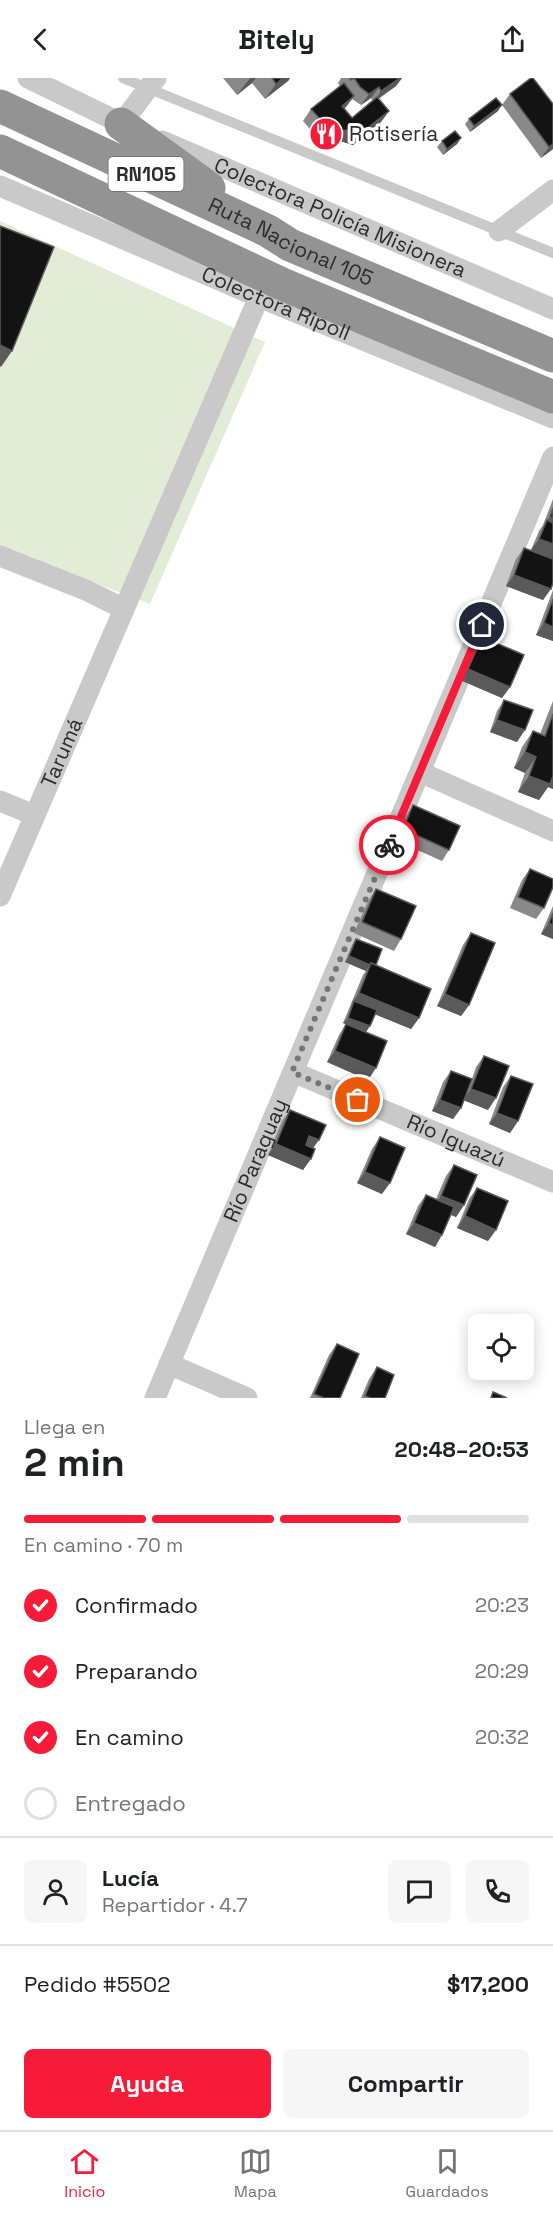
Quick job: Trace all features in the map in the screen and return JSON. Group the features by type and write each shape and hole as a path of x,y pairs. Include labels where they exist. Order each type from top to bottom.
{"highway":[{"name":"Ruta Nacional 105","path":"0,106 268,231 290,245 553,356"},
{"path":"121,124 268,231"},
{"name":"Ruta Nacional 105","path":"0,151 282,284 553,397"}],"street":[{"name":"Colectora Policía Misionera","path":"28,78 121,124 553,309"},
{"path":"121,124 152,83"},
{"name":"Colectora Ripoll","path":"0,186 259,297 553,418"},
{"path":"499,231 553,190"},
{"name":"Tarumá","path":"0,896 259,297"},
{"name":"Río Paraguay","path":"155,1398 553,458"},
{"path":"0,556 88,591 124,609"},
{"path":"420,772 553,831"},
{"path":"0,801 34,815"},
{"name":"Río Iguazú","path":"292,1072 553,1182"},
{"path":"169,1364 247,1398"}],"lane":[{"path":"123,78 152,83 553,253"}],"green space":[{"path":"0,221 265,342 150,604 0,546"}],"building":[{"path":"272,78 283,78 276,84"},
{"path":"354,78 400,78 381,91 379,87 369,94"},
{"path":"531,78 553,104 553,144 549,147 510,94"},
{"path":"344,83 354,96 342,106 352,118 377,97 389,111 360,134 348,130 338,131 325,125 311,109"},
{"path":"496,98 502,105 474,126 469,119"},
{"path":"455,131 461,138 447,149 442,141"},
{"path":"0,226 54,247 12,351 0,345"},
{"path":"547,520 553,523 553,544 539,539"},
{"path":"524,548 553,559 551,589 514,575"},
{"path":"553,599 553,627 544,623"},
{"path":"482,637 524,655 510,687 468,669"},
{"path":"504,700 533,710 525,730 497,720"},
{"path":"553,714 553,776 550,784 529,776 536,757 525,752 533,731 545,736"},
{"path":"413,805 460,826 449,850 403,829"},
{"path":"530,869 553,879 553,887 544,908 518,897"},
{"path":"376,889 416,906 401,939 362,922"},
{"path":"553,913 553,925 549,923"},
{"path":"471,933 495,943 469,1005 445,994"},
{"path":"356,939 382,949 376,965 371,963 370,965 349,956"},
{"path":"371,963 431,989 419,1018 359,993"},
{"path":"354,1001 377,1010 370,1026 348,1018"},
{"path":"346,1024 387,1041 376,1068 335,1051"},
{"path":"484,1056 509,1066 496,1098 471,1089"},
{"path":"451,1071 472,1079 461,1108 440,1100"},
{"path":"511,1076 533,1084 518,1121 497,1113"},
{"path":"290,1110 326,1125 319,1140 309,1136 306,1145 315,1149 311,1159 276,1144"},
{"path":"380,1137 405,1148 390,1183 365,1172"},
{"path":"454,1165 477,1175 464,1205 441,1196"},
{"path":"477,1188 508,1201 496,1230 465,1216"},
{"path":"426,1195 454,1207 442,1235 414,1223"},
{"path":"337,1344 359,1354 340,1398 324,1398 314,1394"},
{"path":"377,1367 394,1375 385,1398 365,1396"},
{"path":"493,1392 507,1398 491,1398"}],"way so far":[{"path":"358,1100 292,1072 389,845"}],"place":[{"name":"Rotisería","path":"326,134"}],"route":[{"path":"389,845 482,625"}]}
